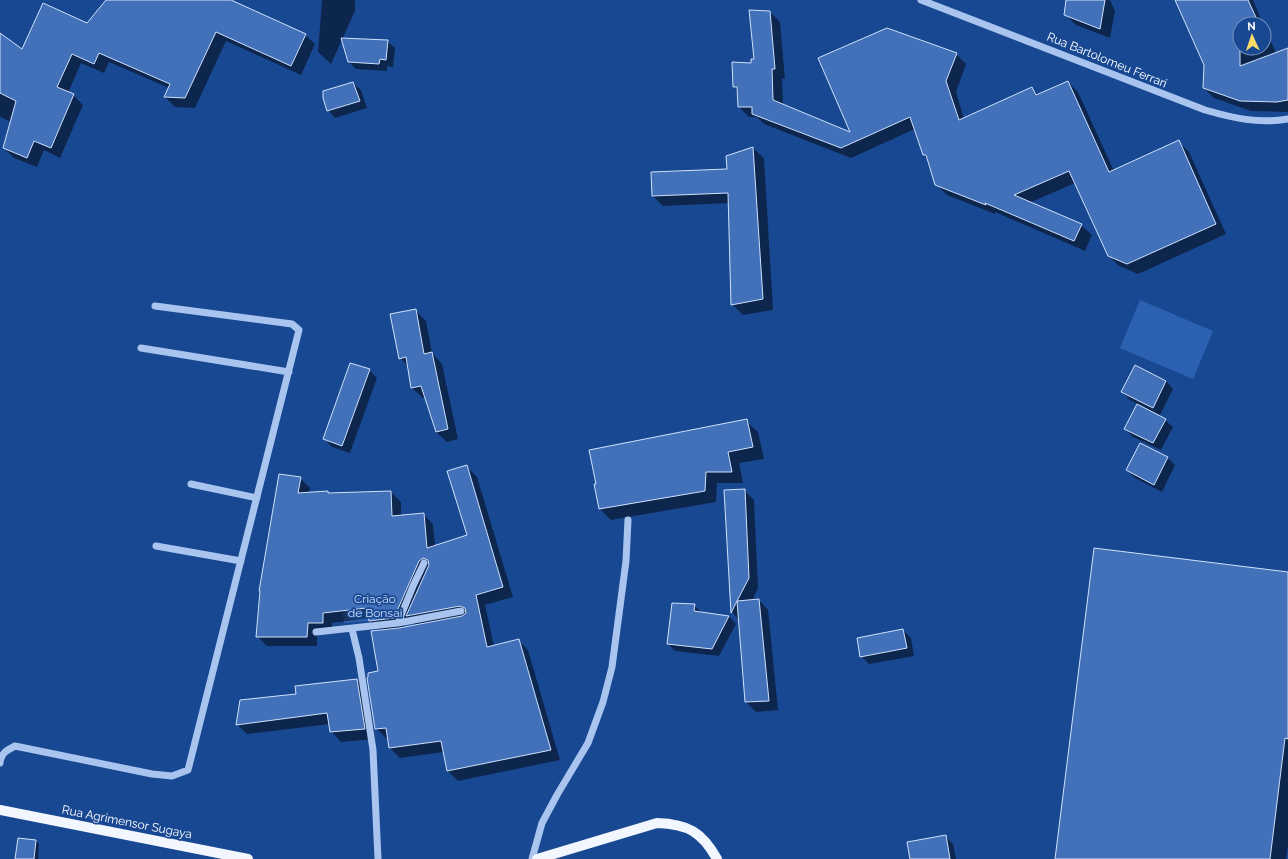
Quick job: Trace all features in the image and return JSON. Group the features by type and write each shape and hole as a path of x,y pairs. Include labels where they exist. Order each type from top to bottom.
{"main road":[{"name":"Rua Agrimensor Sugaya","path":"0,810 248,859"},
{"path":"537,859 657,823 675,824 693,830 713,851 717,859"}],"street":[{"name":"Rua Bartolomeu Ferrari","path":"921,0 1204,110 1240,120 1277,121 1288,119"},
{"path":"0,763 6,750 15,746 152,774 172,776 188,770 299,330 292,324 155,306"},
{"path":"142,348 289,372"},
{"path":"191,484 257,498"},
{"path":"532,859 542,823 588,743 603,702 612,667 626,561 628,520"},
{"path":"156,546 241,561"},
{"path":"398,623 424,563"},
{"path":"316,632 398,623 461,610"},
{"path":"352,628 359,658 373,750 378,859"}],"green space":[{"path":"1140,300 1213,331 1193,379 1120,348"},
{"name":"Criação de Bonsai","path":"389,591 392,619 344,623 341,596"}],"building":[{"path":"106,0 231,0 306,34 291,66 216,32 185,98 164,97 170,84 99,53 94,64 72,54 57,87 74,94 51,148 34,141 27,158 3,148 16,101 0,93 0,33 22,49 43,3 87,23"},
{"path":"1066,0 1105,0 1100,29 1064,15"},
{"path":"1175,0 1248,0 1255,16 1232,16 1232,56 1240,56 1240,66 1267,56 1272,56 1272,54 1288,48 1288,100 1277,102 1240,101 1203,88 1204,65"},
{"path":"749,10 770,11 775,69 772,69 773,100 850,132 818,58 887,28 957,53 946,81 959,120 1032,87 1036,95 1068,81 1109,172 1179,140 1216,224 1127,264 1108,256 1069,171 1014,195 1082,224 1074,241 985,203 986,205 935,185 926,155 923,155 910,117 841,148 752,114 752,107 738,107 737,87 733,87 732,62 751,63 751,59 754,59"},
{"path":"341,38 388,40 386,60 380,59 379,64 348,62"},
{"path":"353,82 360,101 327,111 323,98 323,91"},
{"path":"753,147 763,299 731,305 728,193 652,196 651,172 727,169 726,156"},
{"path":"416,309 424,354 432,352 448,429 436,432 421,386 411,388 406,357 399,359 390,314"},
{"path":"350,363 370,369 342,446 323,439"},
{"path":"1135,365 1166,381 1153,408 1121,392"},
{"path":"1137,404 1166,419 1153,443 1124,429"},
{"path":"747,419 753,447 728,452 732,472 706,472 705,491 599,509 594,484 596,484 589,450"},
{"path":"1140,443 1168,457 1154,485 1126,470"},
{"path":"467,465 503,587 476,595 487,647 519,639 551,750 447,771 441,741 389,748 386,728 375,729 367,678 368,673 378,671 371,631 399,628 462,616 466,613 465,608 460,606 406,616 429,565 428,560 423,558 419,561 394,618 369,621 367,608 323,613 323,623 308,623 307,637 256,637 259,591 279,474 301,477 298,493 328,491 328,493 391,491 392,516 424,513 427,548 467,535 447,471"},
{"path":"745,489 749,578 731,613 724,490"},
{"path":"1094,548 1288,572 1288,739 1285,738 1270,859 1055,859"},
{"path":"759,599 769,701 745,702 737,601"},
{"path":"672,603 695,604 694,611 729,616 712,649 667,644"},
{"path":"903,629 907,648 860,657 857,638"},
{"path":"357,679 365,729 330,732 327,713 236,725 240,700 296,694 295,686"},
{"path":"946,835 950,859 910,859 907,842"},
{"path":"18,838 36,840 34,859 15,859"}]}
